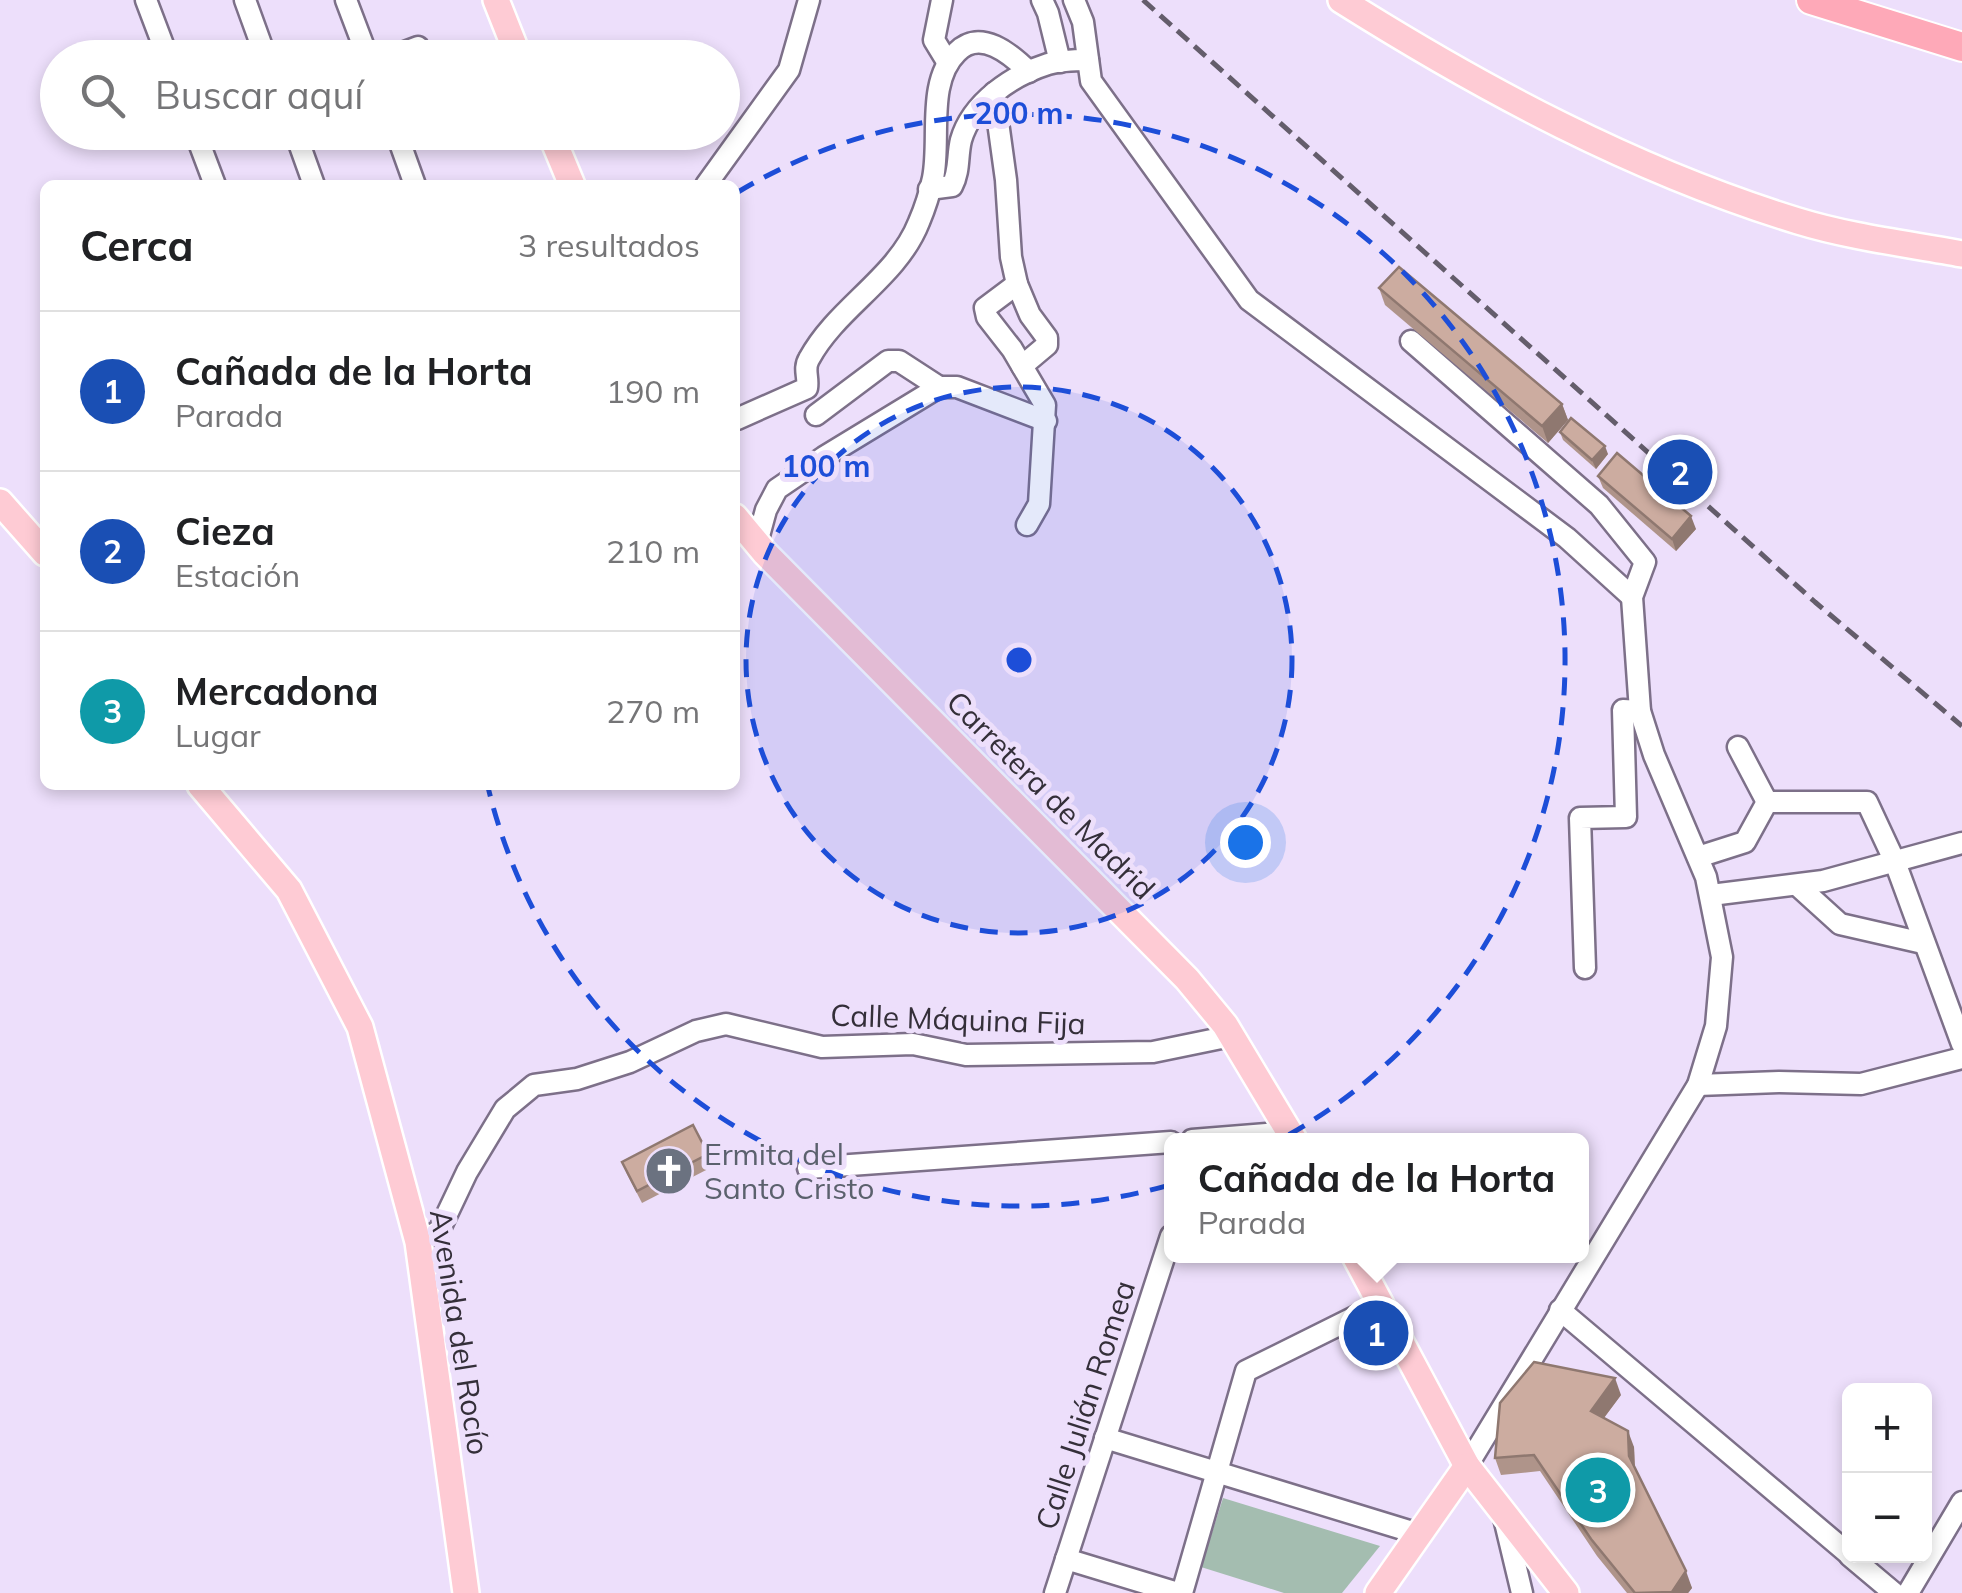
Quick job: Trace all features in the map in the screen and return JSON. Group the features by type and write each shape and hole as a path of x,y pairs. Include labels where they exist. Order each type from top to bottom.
{"highway":[{"path":"1811,0 1962,47"}],"main road":[{"path":"496,0 512,40"},
{"path":"1341,0 1444,65 1629,159 1800,222 1962,254"},
{"path":"557,150 570,180"},
{"path":"0,502 40,547"},
{"name":"Carretera de Madrid","path":"740,522 1187,978 1231,1036 1290,1133"},
{"name":"Avenida del Rocío","path":"204,790 289,890 360,1027 418,1242 466,1593"},
{"path":"1360,1263 1468,1466 1566,1593"},
{"path":"1378,1593 1468,1466"}],"street":[{"path":"146,0 161,40"},
{"path":"245,0 259,40"},
{"path":"346,0 361,40"},
{"path":"740,138 790,70 810,0"},
{"path":"942,0 934,40 948,63"},
{"path":"1042,0 1060,62"},
{"path":"1074,0 1082,22 1091,81 1249,300 1566,538 1632,597"},
{"path":"740,418 807,388 808,359 831,328 904,252 931,183 939,91 948,63 968,43 982,42 1009,52 1029,72"},
{"path":"931,183 952,186 957,176 961,138 994,93 1029,72 1060,62 1088,60"},
{"path":"994,93 1016,284 1030,315 1048,338 1047,345 1022,366"},
{"path":"202,150 213,180"},
{"path":"301,150 312,180"},
{"path":"402,150 413,180"},
{"path":"710,180 732,150"},
{"path":"1016,284 986,308 987,316 1045,405 1038,504 1027,525"},
{"path":"1411,341 1599,505 1646,562 1632,597 1640,711 1654,755 1698,857 1718,925 1722,979 1716,1026 1698,1085 1589,1263"},
{"path":"816,415 888,361 900,361 939,387"},
{"path":"757,543 766,510 777,489 939,387 957,387 1046,421"},
{"path":"1584,968 1580,818 1626,817 1623,710 1640,711"},
{"path":"1738,747 1767,802"},
{"path":"1698,857 1745,842 1767,802"},
{"path":"1767,802 1866,802 1895,862 1962,1044"},
{"path":"1710,896 1823,881 1962,843"},
{"path":"1797,884 1840,924 1924,943"},
{"name":"Calle Máquina Fija","path":"418,1242 438,1231 466,1172 505,1109 534,1085 577,1080 711,1027 726,1024 822,1047 913,1044 966,1054 1153,1052 1231,1036"},
{"path":"1698,1085 1861,1084 1962,1058"},
{"path":"808,1168 1164,1143"},
{"name":"Calle Julián Romea","path":"1055,1593 1164,1258"},
{"path":"1468,1466 1589,1263"},
{"path":"1066,1559 1180,1593 1246,1371 1381,1304"},
{"path":"1560,1310 1842,1548"},
{"path":"1106,1438 1419,1534"},
{"path":"1908,1593 1962,1502"},
{"path":"1502,1511 1522,1593"},
{"path":"1859,1563 1894,1593"}],"green space":[{"path":"1223,1498 1380,1546 1342,1593 1284,1593 1201,1567"}],"building":[{"path":"1399,267 1562,404 1542,426 1379,288"},
{"path":"1571,418 1605,446 1592,460 1560,432"},
{"path":"1617,453 1691,516 1672,539 1598,476"},
{"path":"693,1125 708,1154 637,1191 622,1162"},
{"path":"1534,1362 1615,1378 1591,1411 1628,1431 1629,1456 1686,1571 1672,1592 1635,1593 1591,1539 1534,1455 1495,1458 1500,1403"}],"railway":[{"path":"1143,0 1815,602 1962,726"}],"place":[{"name":"Cieza","path":"1680,472"},
{"name":"Ermita del Santo Cristo","path":"669,1171"},
{"name":"Cañada de la Horta","path":"1376,1333"},
{"name":"Mercadona","path":"1598,1490"}]}
